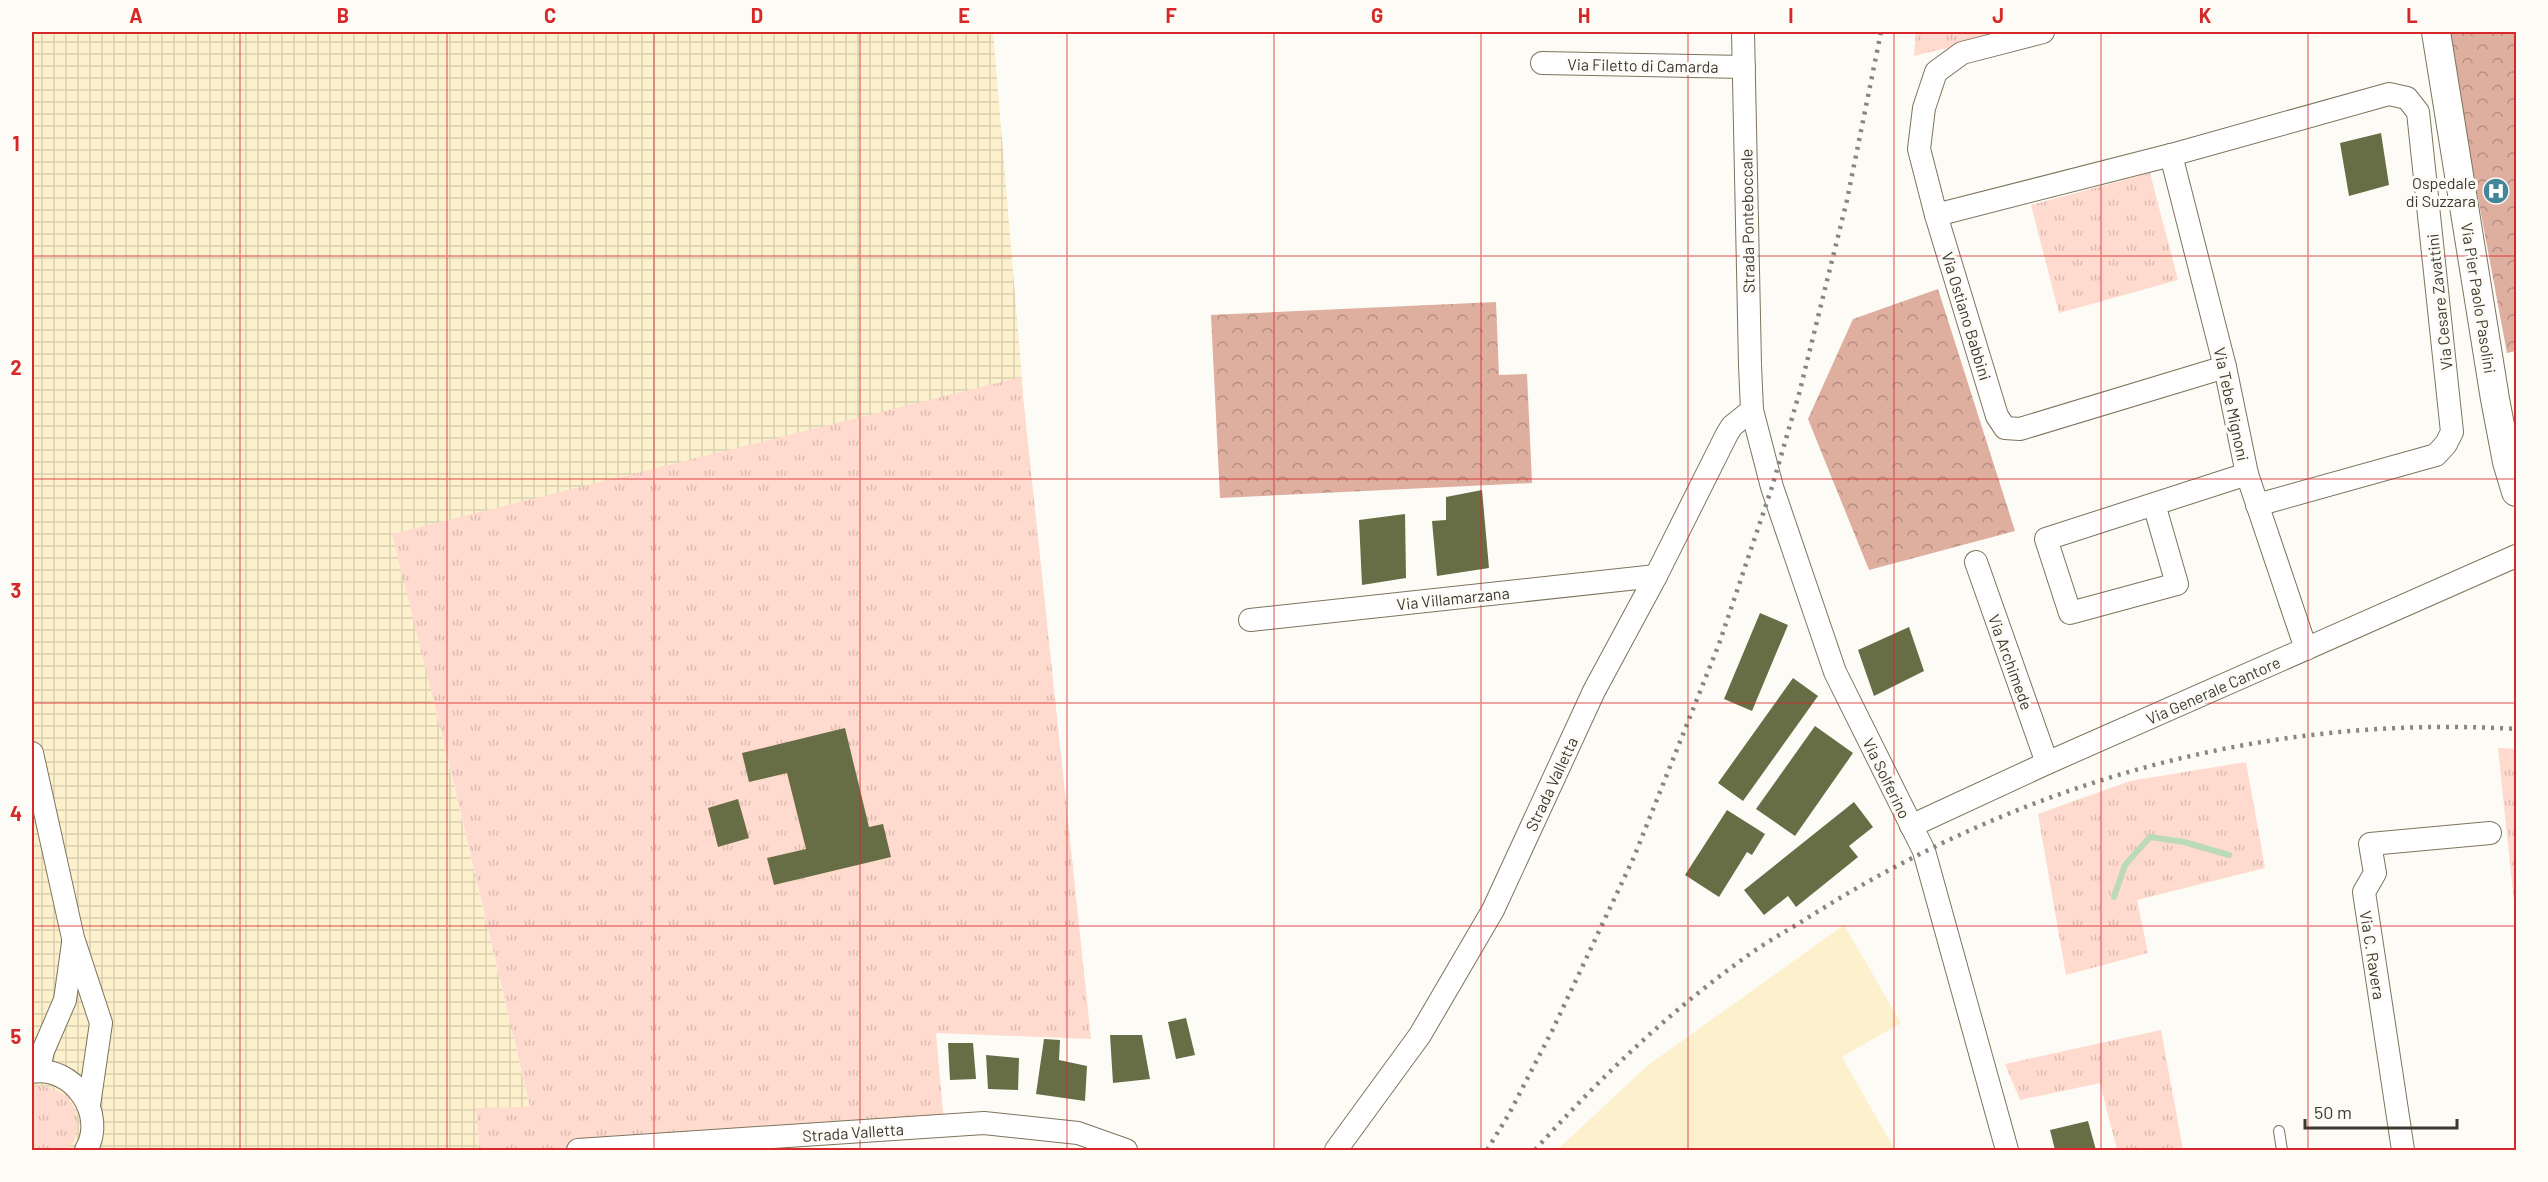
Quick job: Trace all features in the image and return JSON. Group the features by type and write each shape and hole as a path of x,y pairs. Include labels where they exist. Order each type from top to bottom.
{"street":[{"name":"Strada Ponteboccale","path":"1743,32 1752,410"},
{"path":"2043,32 1962,53 1936,72 1924,108 1919,149 1936,215 2171,155"},
{"name":"Via Pier Paolo Pasolini","path":"2436,32 2506,462 2517,492"},
{"name":"Via Filetto di Camarda","path":"1542,63 1744,67"},
{"name":"Via Cesare Zavattini","path":"2171,155 2389,94 2407,98 2418,112 2452,432 2446,444 2436,454 2257,505"},
{"name":"Via Tebe Mignoni","path":"2171,155 2225,367 2247,474 2306,649"},
{"name":"Via Ostiano Babbini","path":"1936,215 1997,416 2005,428 2020,429 2225,367"},
{"name":"Strada Valletta","path":"1336,1150 1420,1035 1493,910 1594,691 1656,576 1727,434 1732,426 1752,410"},
{"name":"Via Solferino","path":"1752,410 1772,487 1835,672 1924,851 2007,1150"},
{"path":"2154,504 2176,584 2070,613 2046,539 2154,504 2247,474"},
{"name":"Via Generale Cantore","path":"1911,826 2047,763 2517,555"},
{"name":"Via Archimede","path":"1976,562 2047,763"},
{"name":"Via Villamarzana","path":"1250,620 1656,576"},
{"path":"32,753 73,938 101,1023 89,1105"},
{"name":"Via C. Ravera","path":"2403,1150 2364,892 2374,873 2370,844 2490,833"},
{"path":"73,938 65,1000 35,1072 54,1073 68,1080 80,1091 89,1105 93,1119 88,1150"},
{"name":"Strada Valletta","path":"578,1150 984,1123 1052,1140 1078,1133 1126,1150"}],"lane":[{"path":"2279,1131 2282,1150"}],"shaded area":[{"path":"32,32 993,32 1023,390 396,541 530,1108 476,1108 479,1150 32,1150"},
{"path":"1844,925 1901,1023 1842,1057 1895,1150 1557,1150 1647,1066"}],"green space":[{"path":"1916,32 2011,32 1914,56"},
{"name":"Ospedale di Suzzara","path":"2447,32 2516,32 2516,351 2507,353"},
{"path":"2150,173 2178,280 2059,313 2031,205"},
{"path":"1938,289 2015,531 1869,570 1808,419 1853,319"},
{"path":"1496,302 1499,375 1527,374 1532,483 1220,498 1211,315"},
{"path":"1021,377 1091,1039 936,1033 945,1135 758,1150 479,1150 476,1108 530,1107 392,534"},
{"path":"2498,748 2516,749 2516,921"},
{"path":"2246,762 2265,868 2137,900 2148,953 2066,975 2038,814 2130,781"},
{"path":"2161,1030 2183,1150 2117,1150 2100,1083 2020,1100 2005,1064"},
{"path":"40,1085 63,1094 73,1106 77,1129 68,1150 32,1150 32,1088"}],"building":[{"path":"2381,133 2389,185 2349,196 2340,143"},
{"path":"1482,490 1489,568 1437,576 1432,521 1446,520 1446,497"},
{"path":"1405,514 1406,578 1362,585 1359,520"},
{"path":"1760,613 1788,625 1752,711 1724,699"},
{"path":"1909,627 1924,671 1874,696 1858,650"},
{"path":"1793,678 1818,696 1743,801 1718,783"},
{"path":"1815,726 1853,753 1795,836 1756,809"},
{"path":"845,728 869,827 883,824 891,857 774,885 767,858 806,849 787,773 749,782 742,753"},
{"path":"738,799 749,838 718,847 708,808"},
{"path":"1854,802 1873,827 1849,846 1858,857 1796,907 1788,896 1764,915 1744,890"},
{"path":"1727,810 1765,834 1752,855 1747,852 1719,897 1685,875"},
{"path":"1186,1018 1195,1055 1176,1059 1168,1022"},
{"path":"1110,1035 1142,1035 1150,1079 1113,1083"},
{"path":"1044,1039 1060,1040 1059,1060 1087,1066 1085,1101 1036,1094"},
{"path":"948,1043 973,1043 976,1079 950,1080"},
{"path":"986,1055 1019,1058 1018,1090 988,1089"},
{"path":"2088,1121 2096,1150 2055,1150 2050,1130"}],"waterway":[{"path":"2114,897 2125,865 2150,837 2184,842 2229,855"}],"railway":[{"path":"1487,1150 1509,1114 1552,1031 1634,857 1719,644 1772,487 1799,394 1847,200 1881,32"},
{"path":"1535,1150 1583,1098 1660,1025 1743,959 1890,870 1974,829 2060,794 2148,767 2237,746 2329,733 2422,727 2516,729"}],"place":[{"name":"Ospedale di Suzzara","path":"2496,191"}]}
